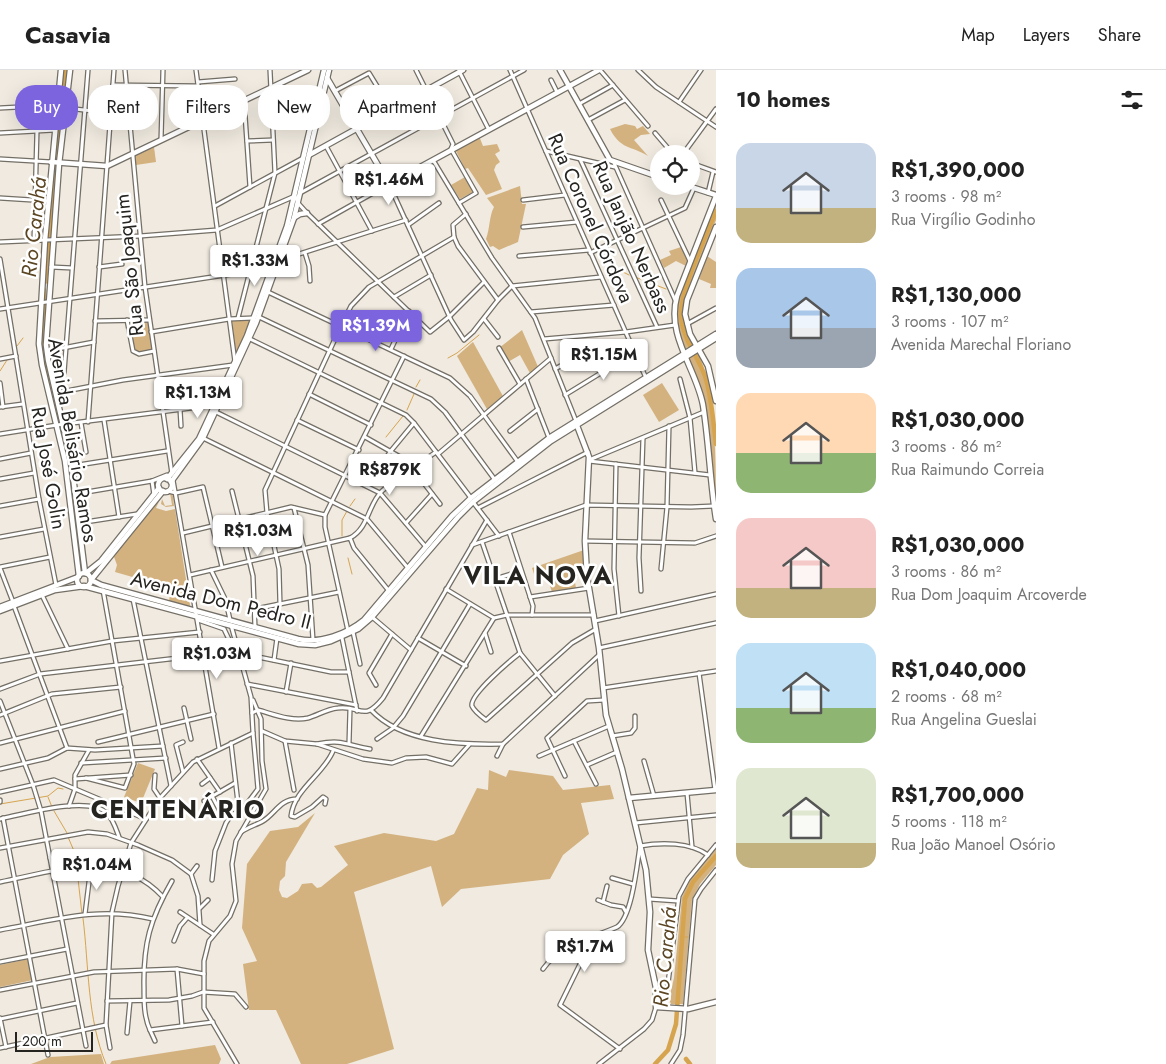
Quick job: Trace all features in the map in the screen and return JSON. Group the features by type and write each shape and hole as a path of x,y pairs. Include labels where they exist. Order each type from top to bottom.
{"main road":[{"name":"Avenida Belisário Ramos","path":"59,85 61,70"},
{"name":"Avenida Belisário Ramos","path":"68,85 70,70"},
{"path":"277,85 308,70"},
{"path":"168,479 199,439 268,292 295,196 325,74 329,70"},
{"path":"560,70 608,158 615,165 650,175"},
{"path":"357,130 389,184 488,128 599,70"},
{"path":"435,85 461,71"},
{"path":"325,74 340,100"},
{"path":"162,489 159,482 168,479 203,438 250,339 256,317 294,218 325,74"},
{"name":"Avenida Belisário Ramos","path":"55,130 51,267 44,301 46,351 72,466 86,573"},
{"name":"Avenida Belisário Ramos","path":"62,130 48,201 40,351 67,469 78,576"},
{"path":"55,163 107,166 182,130"},
{"path":"304,157 354,130"},
{"path":"700,190 716,196 676,300 675,325 696,381 704,412 716,519"},
{"path":"294,218 300,214 307,213"},
{"path":"716,227 687,300 687,324 697,348 713,373 716,399"},
{"name":"Avenida Dom Pedro II","path":"230,623 277,638 308,645 326,643 353,632 372,617 472,500 495,480 549,438 686,355 716,334"},
{"name":"Avenida Dom Pedro II","path":"697,348 716,338"},
{"name":"Avenida Dom Pedro II","path":"91,580 102,588 133,598 197,616 255,627 302,640 313,640 348,631 364,620 456,512 576,423 686,355"},
{"path":"576,423 588,452 589,460 585,541 589,588 600,655 604,700 646,870 649,899 648,950 656,988 656,1007 683,1009 716,1002"},
{"path":"0,609 58,589 88,585 102,562 154,495 162,489 171,487 168,479"},
{"path":"14,604 86,573 102,562 162,489"},
{"path":"98,570 96,579 102,588"},
{"path":"86,573 91,580"},
{"path":"78,576 78,583 84,586"},
{"name":"Avenida Dom Pedro II","path":"84,586 102,588 197,616"},
{"path":"629,798 716,790"}],"street":[{"path":"64,373 88,70"},
{"path":"112,85 114,70"},
{"name":"Rua São Joaquim","path":"124,70 126,85"},
{"path":"161,140 163,70"},
{"path":"196,70 198,84"},
{"path":"270,70 271,85"},
{"path":"416,70 424,85"},
{"name":"Rua Coronel Córdova","path":"510,70 646,378"},
{"path":"454,108 524,70"},
{"path":"599,70 648,126"},
{"path":"638,70 654,85 716,127"},
{"path":"679,102 701,70"},
{"path":"461,71 488,128"},
{"path":"346,85 369,73 376,85"},
{"path":"158,86 198,84 235,79"},
{"path":"551,80 558,92"},
{"path":"578,104 613,85"},
{"path":"335,91 340,88"},
{"path":"587,120 626,100"},
{"path":"0,108 15,107"},
{"path":"78,109 88,110"},
{"path":"690,145 716,109"},
{"path":"0,133 55,130"},
{"path":"88,422 109,130"},
{"name":"Rua São Joaquim","path":"130,130 145,286 167,453 168,479 176,493 219,748"},
{"path":"56,393 157,375 234,364 204,130"},
{"path":"246,130 250,187"},
{"path":"238,318 275,174 273,130"},
{"path":"300,193 414,130"},
{"path":"446,130 453,144 451,149 476,193 460,203"},
{"path":"34,240 37,131"},
{"path":"654,134 664,145"},
{"path":"247,141 273,140"},
{"path":"326,146 372,231"},
{"path":"545,151 615,165 676,300"},
{"path":"214,206 304,157"},
{"path":"603,164 608,158"},
{"path":"0,159 55,163"},
{"path":"433,159 492,258 531,312 544,339 576,423"},
{"name":"Rua Janjão Nerbass","path":"580,159 657,327"},
{"path":"700,167 715,172 708,193"},
{"path":"318,224 389,184 450,316 464,340 512,286 601,277"},
{"path":"523,200 565,195"},
{"path":"519,256 590,251 670,216 687,206 691,195"},
{"path":"0,242 140,236 217,230 295,196 298,203 307,213 430,332 450,316 484,282"},
{"path":"0,198 48,201"},
{"path":"661,200 690,261"},
{"path":"408,225 439,203"},
{"path":"466,214 453,226 454,237 458,246 498,300"},
{"path":"0,309 223,275 277,262 406,220"},
{"path":"523,227 577,222"},
{"path":"280,604 280,574 267,513 265,490 329,350 355,301 377,281 454,237"},
{"path":"305,252 309,266 310,281"},
{"name":"Rua José Golin","path":"0,259 34,473 56,585"},
{"path":"99,267 122,264"},
{"path":"51,267 72,268"},
{"path":"394,297 431,275"},
{"path":"268,292 442,374 458,384 484,415 518,462"},
{"path":"531,312 614,305"},
{"path":"687,324 716,308"},
{"path":"391,350 409,311"},
{"path":"151,332 229,319 256,317 419,392 436,403 495,480"},
{"path":"382,317 400,331"},
{"path":"484,319 498,337"},
{"path":"127,320 132,351 138,354 154,351"},
{"path":"95,321 149,320"},
{"path":"544,339 626,332 675,325"},
{"path":"250,339 402,412 414,423 499,536"},
{"path":"46,351 94,342"},
{"path":"555,369 596,346"},
{"path":"500,348 520,384"},
{"path":"565,394 635,352"},
{"path":"0,359 16,356"},
{"path":"348,631 324,522 325,515 359,450 404,356"},
{"path":"190,575 350,538 357,533 367,519 380,493 437,453 551,358"},
{"path":"526,379 549,438"},
{"path":"680,379 690,418 695,473"},
{"path":"0,383 2,407 23,404"},
{"path":"309,394 371,425"},
{"path":"0,434 215,405"},
{"path":"180,409 181,426"},
{"path":"510,431 538,409"},
{"path":"216,412 380,493 426,547"},
{"path":"589,460 704,412"},
{"path":"104,420 119,517"},
{"path":"297,420 359,450"},
{"path":"81,423 86,452"},
{"path":"367,486 390,452 414,423"},
{"path":"661,569 667,507 669,426"},
{"path":"365,437 402,458"},
{"path":"203,438 367,519 408,568"},
{"path":"641,591 640,542 643,438"},
{"path":"478,508 588,452"},
{"path":"0,458 31,453"},
{"path":"72,466 167,453"},
{"path":"589,460 710,475"},
{"path":"616,464 614,572 619,616"},
{"path":"413,469 440,504"},
{"path":"0,479 34,473"},
{"path":"76,494 168,479"},
{"path":"152,481 162,489 176,493 203,486 222,567"},
{"path":"152,481 154,495"},
{"path":"232,491 254,579 255,627"},
{"path":"406,523 432,494"},
{"path":"0,506 39,499"},
{"path":"472,546 586,505 714,506"},
{"path":"183,533 294,507 325,515"},
{"path":"294,507 309,570 313,640"},
{"path":"79,523 139,514"},
{"path":"252,712 258,710 298,719 332,709 349,708 365,713 371,710 383,698 487,520"},
{"path":"0,537 44,529"},
{"path":"509,532 533,606 532,615"},
{"path":"585,541 695,543 716,536"},
{"path":"350,538 354,548 389,591"},
{"path":"482,542 520,653 555,696"},
{"path":"50,557 0,567 1,577 14,604 67,748"},
{"path":"211,570 226,601 237,652 251,697 258,787"},
{"path":"495,579 521,571"},
{"path":"86,778 125,788 131,775 134,760 102,588"},
{"path":"530,597 589,588"},
{"path":"446,589 494,618 507,615 594,615"},
{"path":"255,609 340,592"},
{"path":"42,594 68,649"},
{"path":"595,621 716,594"},
{"path":"133,598 171,786"},
{"path":"377,739 393,728 407,709 470,604"},
{"path":"197,616 224,629 237,652"},
{"path":"372,617 411,650"},
{"path":"422,736 494,618"},
{"path":"599,648 716,623"},
{"path":"520,653 481,688 474,699 472,706 486,720 572,643 596,629"},
{"path":"0,661 112,641 200,632"},
{"path":"353,632 360,664"},
{"path":"485,633 491,652"},
{"path":"376,685 369,673 392,634"},
{"path":"274,660 277,638"},
{"path":"342,638 357,711"},
{"path":"418,638 466,666"},
{"path":"205,661 237,652 331,672 349,672"},
{"path":"0,689 40,674 204,655"},
{"path":"497,756 503,744 600,655"},
{"path":"286,692 292,664"},
{"path":"603,688 716,670"},
{"path":"699,673 716,790"},
{"path":"248,684 356,705"},
{"path":"0,715 48,695 121,687"},
{"path":"237,1064 203,1004 203,992 206,951 213,934 230,916 235,906 236,896 232,857 239,834 264,796 266,789 262,761 261,719 251,697"},
{"path":"565,776 547,738 587,701 604,700"},
{"path":"0,701 33,785 41,811 86,1046"},
{"path":"348,703 349,743"},
{"path":"184,708 191,739"},
{"path":"371,710 393,728 452,744 503,744"},
{"path":"0,743 125,711"},
{"path":"98,742 214,714"},
{"path":"612,736 631,733 635,728 635,716"},
{"path":"539,756 609,726"},
{"path":"262,730 285,741 317,744 333,741 370,749"},
{"path":"110,1048 106,1026 106,1001 112,912 131,843 160,798 197,759 253,733"},
{"path":"285,741 294,790"},
{"path":"574,741 596,784"},
{"path":"183,772 176,745 184,742"},
{"path":"231,742 238,803"},
{"path":"317,744 333,751 363,759 389,763 417,756 430,757 452,764 469,745"},
{"path":"0,769 54,756 67,748 89,750 163,746"},
{"path":"68,806 75,789 75,775 89,750"},
{"path":"325,804 326,799 324,796 310,808 293,817 291,814 297,799 310,781 327,764 333,751"},
{"path":"587,766 618,752"},
{"path":"81,763 166,758"},
{"path":"197,759 220,792"},
{"path":"644,761 654,796"},
{"path":"75,779 131,775"},
{"path":"155,775 154,789 160,798"},
{"path":"202,784 210,778"},
{"path":"0,792 52,780 146,819"},
{"path":"212,880 215,851 226,823 231,815 243,809 265,780"},
{"path":"204,801 235,783"},
{"path":"687,793 692,847"},
{"path":"212,796 220,811"},
{"path":"239,834 264,820 272,811 289,800 297,799"},
{"path":"48,1055 9,846 2,819 68,806 93,806 103,810 111,818 119,838"},
{"path":"635,823 716,815"},
{"path":"0,848 88,832 119,838 167,857 191,874 198,895 200,926"},
{"path":"543,969 559,952 620,925 627,912 640,846 657,844 692,847 708,855"},
{"path":"599,1064 647,1026 652,1020 656,1007 664,1001 667,995 678,902 684,885 716,845"},
{"path":"50,858 66,852"},
{"path":"83,914 91,866"},
{"path":"0,882 91,866 122,871 145,881 163,897"},
{"path":"191,874 197,866"},
{"path":"671,1064 682,1044 683,1009 695,899 716,870"},
{"path":"612,878 633,884"},
{"path":"155,1041 146,1021 143,970 145,945 153,919 172,881"},
{"path":"603,902 606,886"},
{"path":"649,899 678,902"},
{"path":"199,908 208,900"},
{"path":"598,900 623,906 627,912"},
{"path":"0,930 83,914 112,912 153,919"},
{"path":"180,912 186,918 213,934"},
{"path":"174,941 180,926 186,918"},
{"path":"597,935 584,954 560,1005 620,1049"},
{"path":"0,962 67,949"},
{"path":"0,990 91,972 177,969 204,974"},
{"path":"177,969 182,1026"},
{"path":"106,1001 179,999 203,992 235,994 246,1007"},
{"path":"127,1032 130,1001"},
{"path":"6,1047 0,1018 77,1003"},
{"path":"150,1030 213,1022"},
{"path":"0,1048 106,1026"}],"shaded area":[{"path":"62,70 68,70 66,85 60,85"},
{"path":"625,124 635,126 637,129 643,126 650,134 641,135 634,140 648,156 622,144 614,136 610,129"},
{"path":"56,130 61,130 58,159 53,159"},
{"path":"479,136 483,146 497,144 500,151 495,154 500,162 494,170 502,189 486,195 468,168 465,169 456,151"},
{"path":"154,147 156,162 136,165 135,156"},
{"path":"52,163 57,163 52,237 46,238"},
{"path":"465,177 473,192 460,199 451,185"},
{"path":"520,186 522,204 526,204 518,242 499,250 493,246 490,247 486,239 494,207 487,198"},
{"path":"716,200 716,220 685,301 684,316 693,344 684,350 675,313 680,290"},
{"path":"681,247 688,262 686,266 676,261 664,268 660,260 671,255 669,251"},
{"path":"707,256 716,262 716,288 710,288 711,284 699,279"},
{"path":"41,303 46,303 45,338 61,421 59,422 46,378 41,334"},
{"path":"250,320 236,355 232,321"},
{"path":"133,321 135,323 148,321 152,350 141,353 134,349 129,322"},
{"path":"522,330 539,369 531,375 520,355 508,362 499,348"},
{"path":"473,342 504,398 488,411 457,356"},
{"path":"697,351 708,385 714,426 716,507 711,450 705,412 695,376 687,359"},
{"path":"662,383 679,410 659,422 643,395"},
{"path":"170,492 173,496 174,506 166,507 161,504 162,499 165,506 172,505 170,493 162,495 156,508 166,511 175,509 189,607 169,601 171,588 115,572 117,565 113,554 162,494"},
{"path":"584,550 585,573 574,577 576,588 552,592 547,577 536,580 532,568"},
{"path":"138,763 155,769 141,803 124,797"},
{"path":"489,770 506,777 509,770 553,776 563,790 610,785 614,799 581,803 589,834 563,855 550,879 461,889 442,907 431,866 354,892 394,1049 347,1064 301,1064 276,1010 249,1010 243,964 257,961 242,928 247,864 270,831 298,827 315,813 286,862 285,876 280,881 279,890 282,897 287,898 298,891 302,884 312,883 317,888 321,887 348,865 334,846 384,833 436,841 454,834 477,788 488,790"},
{"path":"716,848 716,865 700,884 692,900 683,1004 671,1004 669,999 674,978 682,897 691,878"},
{"path":"29,959 33,980 0,987 0,965"},
{"path":"215,1045 221,1059 219,1064 110,1064 112,1061"},
{"path":"101,1054 104,1064 31,1064 50,1057"}],"waterway":[{"name":"Rio Carahá","path":"45,282 66,70"},
{"name":"Rio Carahá","path":"716,211 689,278 681,316 684,332 705,376 716,444"},
{"path":"613,267 629,275"},
{"path":"635,277 666,289"},
{"name":"Rio Carahá","path":"44,290 43,353 50,388"},
{"path":"448,358 479,335"},
{"path":"17,346 23,338"},
{"path":"0,371 7,360"},
{"path":"416,387 420,380"},
{"path":"407,410 414,394"},
{"path":"386,437 403,416"},
{"path":"350,506 355,499"},
{"path":"342,536 342,520 347,511"},
{"path":"348,558 352,574"},
{"path":"0,804 48,796 58,788 63,789"},
{"path":"48,797 52,807"},
{"path":"54,811 67,833"},
{"path":"68,837 78,865"},
{"name":"Rio Carahá","path":"655,1064 668,1050 676,1024 685,899 693,882 716,856"},
{"path":"77,870 82,914"},
{"path":"83,918 92,1011 95,1029 106,1064"},
{"name":"Rio Carahá","path":"682,937 688,937"},
{"path":"686,1059 690,1064"}],"district":[{"name":"VILA NOVA","path":"538,575"},
{"name":"CENTENÁRIO","path":"178,809"}]}
